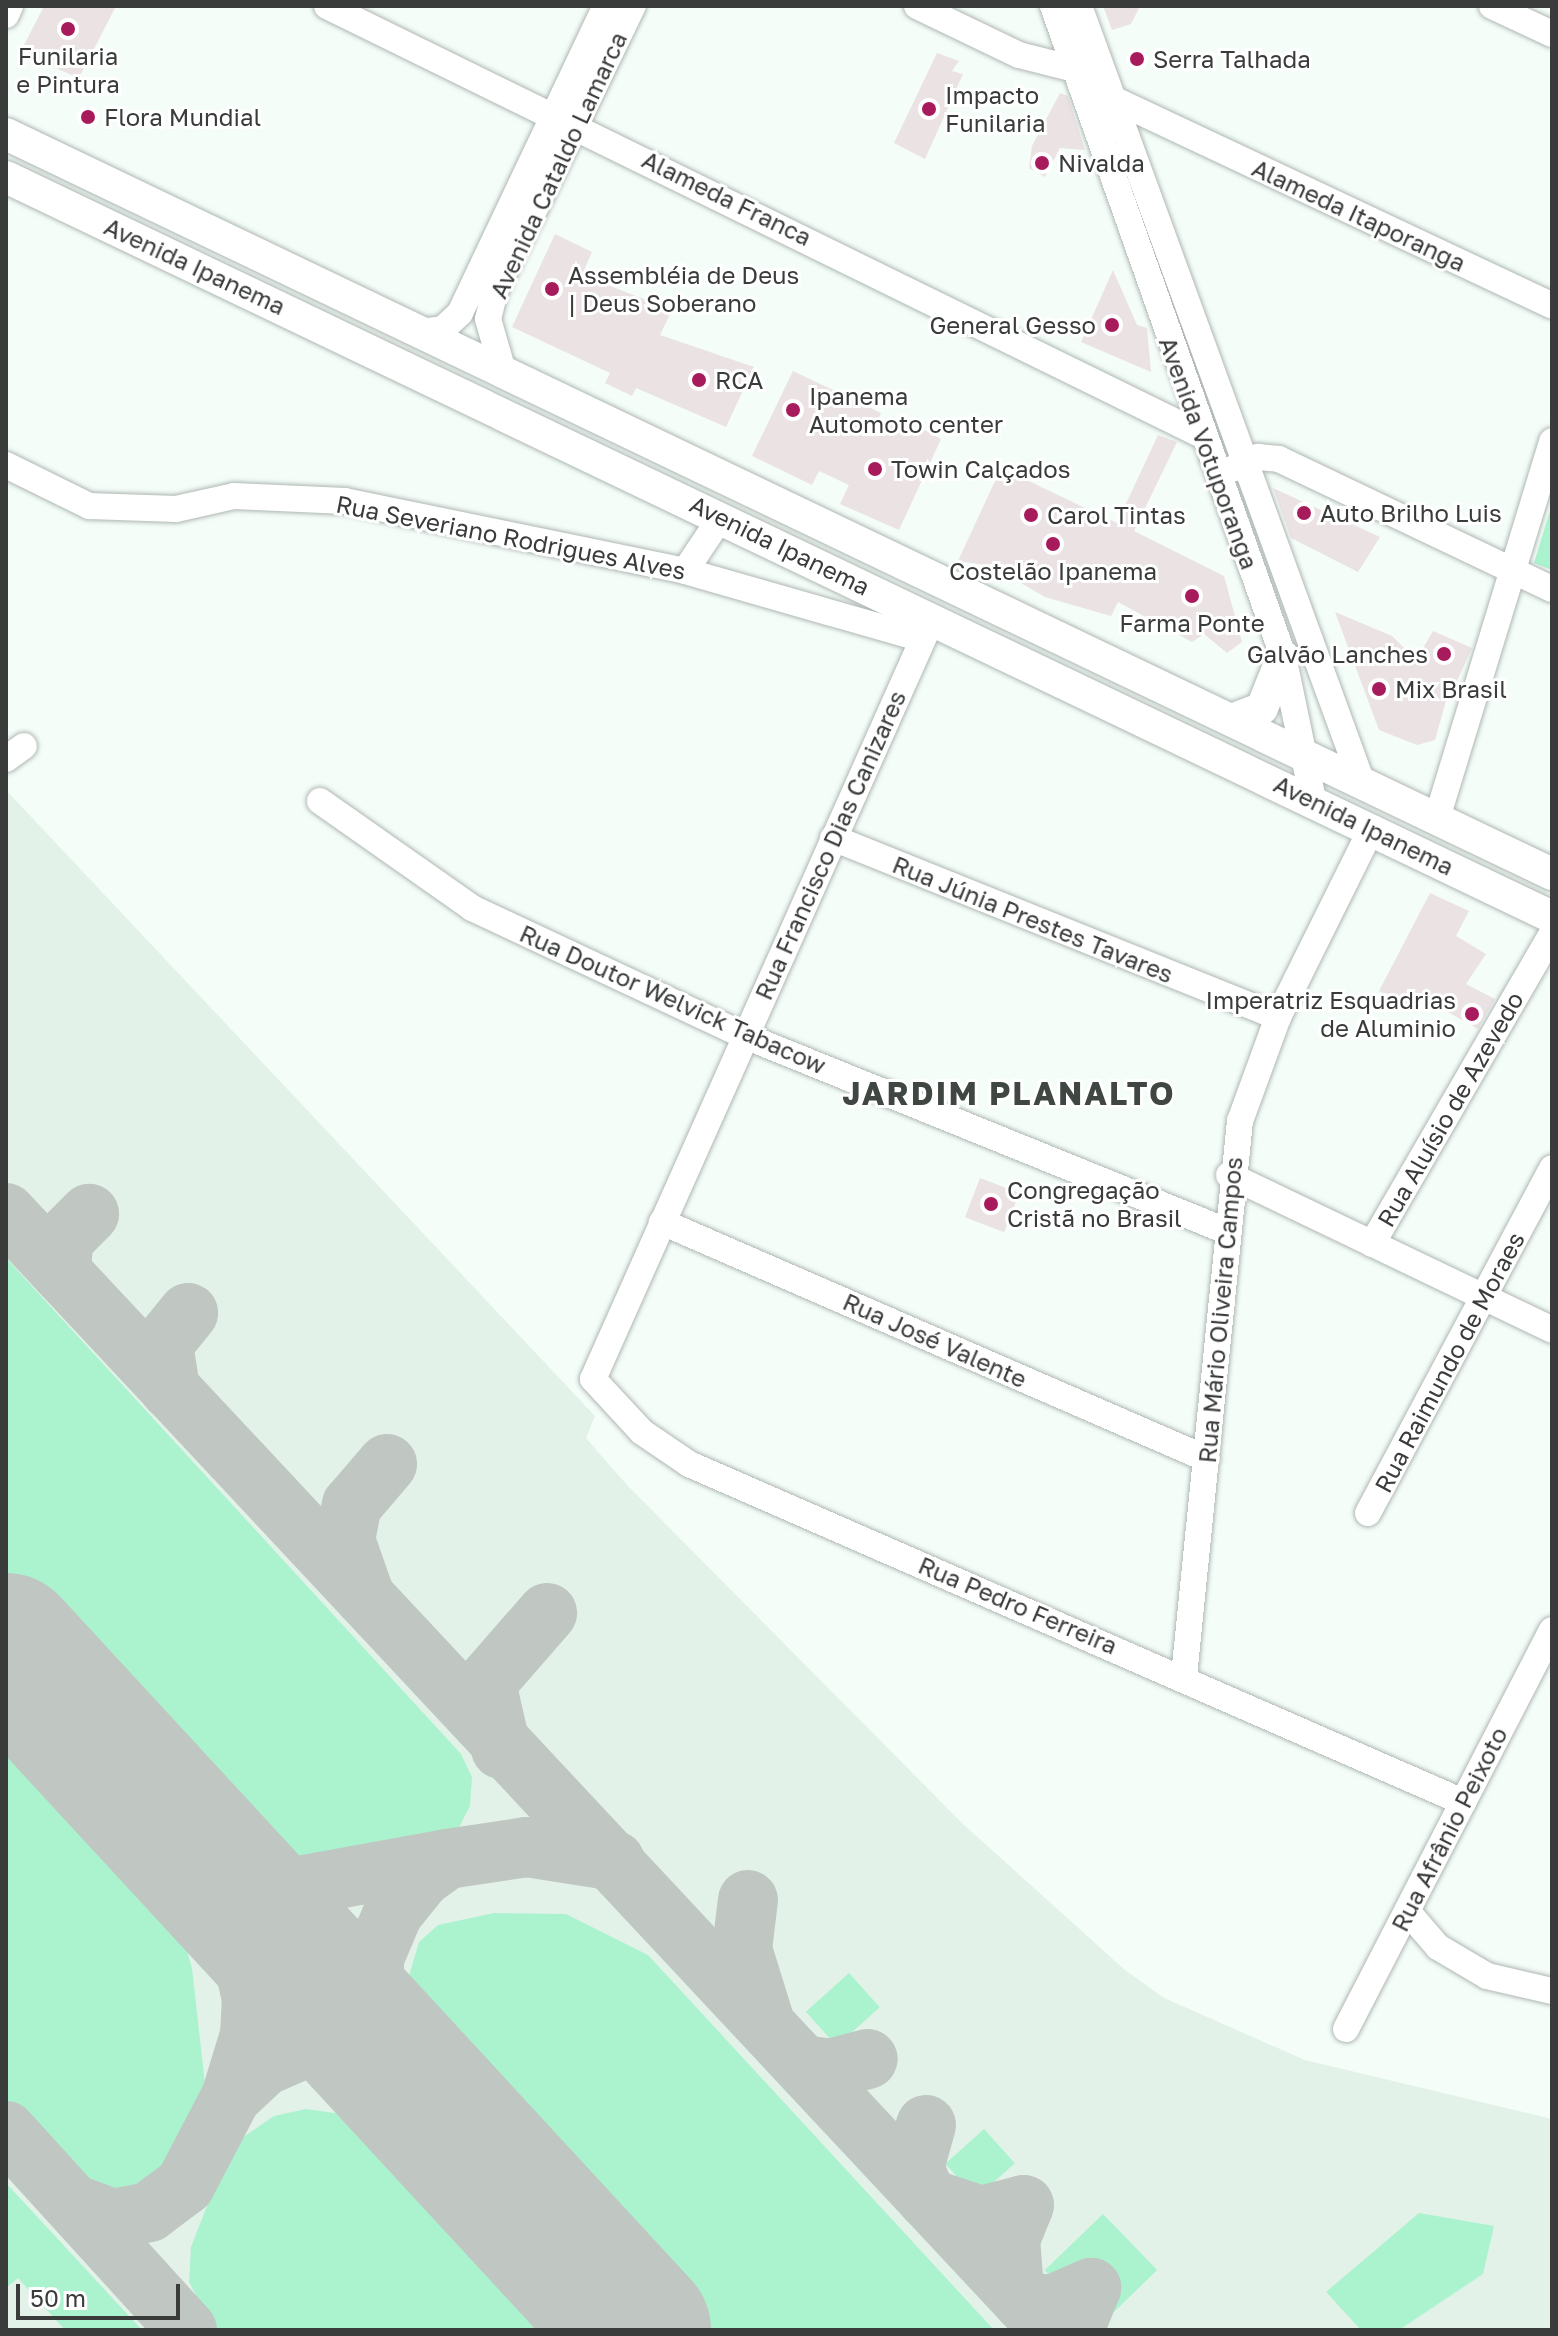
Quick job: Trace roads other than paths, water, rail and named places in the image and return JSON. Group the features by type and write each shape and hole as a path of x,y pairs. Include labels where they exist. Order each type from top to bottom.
{"main road":[{"name":"Avenida Ipanema","path":"6,134 503,371 811,525 1302,751 1552,874"},
{"name":"Avenida Ipanema","path":"6,177 721,517 927,629 1313,800 1552,917"},
{"path":"1234,719 1262,708 1283,656"}],"street":[{"path":"6,15 10,6"},
{"name":"Alameda Franca","path":"327,6 1125,394 1202,435"},
{"name":"Avenida Cataldo Lamarca","path":"503,371 488,319 495,291 565,120 606,6"},
{"name":"Avenida Cataldo Lamarca","path":"420,332 443,329 460,313 565,120 633,6"},
{"path":"917,6 1019,55 1081,93 1102,116 1109,87 1081,93"},
{"path":"1492,6 1552,34"},
{"path":"1019,55 1045,38 1063,9"},
{"name":"Avenida Votuporanga","path":"1063,9 1109,87 1361,780"},
{"name":"Avenida Votuporanga","path":"1063,9 1081,93 1283,656 1313,800"},
{"name":"Alameda Itaporanga","path":"1109,87 1166,124 1552,306"},
{"path":"1132,150 1140,132 1166,124"},
{"path":"1125,394 1168,385 1176,363"},
{"path":"1437,818 1552,441"},
{"path":"1220,485 1245,461 1279,459 1552,589"},
{"name":"Rua Severiano Rodrigues Alves","path":"6,465 89,506 176,509 234,496 345,501 685,571 927,629"},
{"path":"685,571 721,517"},
{"name":"Rua Francisco Dias Canizares","path":"593,1379 927,629"},
{"name":"Rua Doutor Welvick Tabacow","path":"320,801 472,908 745,1036 1224,1230"},
{"name":"Rua Mário Oliveira Campos","path":"1184,1676 1207,1459 1229,1175 1278,1017 1372,828"},
{"name":"Rua Júnia Prestes Tavares","path":"833,838 1278,1017"},
{"name":"Rua Aluísio de Azevedo","path":"1372,1244 1552,933"},
{"name":"Rua Raimundo de Moraes","path":"1368,1513 1552,1168"},
{"path":"1229,1175 1552,1330"},
{"name":"Rua José Valente","path":"662,1222 1207,1459"},
{"name":"Rua Pedro Ferreira","path":"593,1379 642,1432 689,1464 1184,1676 1463,1802"},
{"name":"Rua Afrânio Peixoto","path":"1346,2029 1552,1630"},
{"path":"1407,1911 1438,1947 1487,1976 1552,1991"}],"place":[{"name":"Funilaria e Pintura","path":"68,29"},
{"name":"Serra Talhada","path":"1137,59"},
{"name":"Impacto Funilaria","path":"929,109"},
{"name":"Flora Mundial","path":"88,117"},
{"name":"Nivalda","path":"1042,163"},
{"name":"Assembléia de Deus | Deus Soberano","path":"552,289"},
{"name":"General Gesso","path":"1112,325"},
{"name":"RCA","path":"699,380"},
{"name":"Ipanema Automoto center","path":"793,410"},
{"name":"Towin Calçados","path":"875,469"},
{"name":"Auto Brilho Luis","path":"1304,513"},
{"name":"Carol Tintas","path":"1031,515"},
{"name":"Costelão Ipanema","path":"1053,544"},
{"name":"Farma Ponte","path":"1192,596"},
{"name":"Galvão Lanches","path":"1444,654"},
{"name":"Mix Brasil","path":"1379,689"},
{"name":"Imperatriz Esquadrias de Aluminio","path":"1472,1014"},
{"name":"Congregação Cristã no Brasil","path":"991,1204"}],"district":[{"name":"JARDIM PLANALTO","path":"1009,1093"}]}
